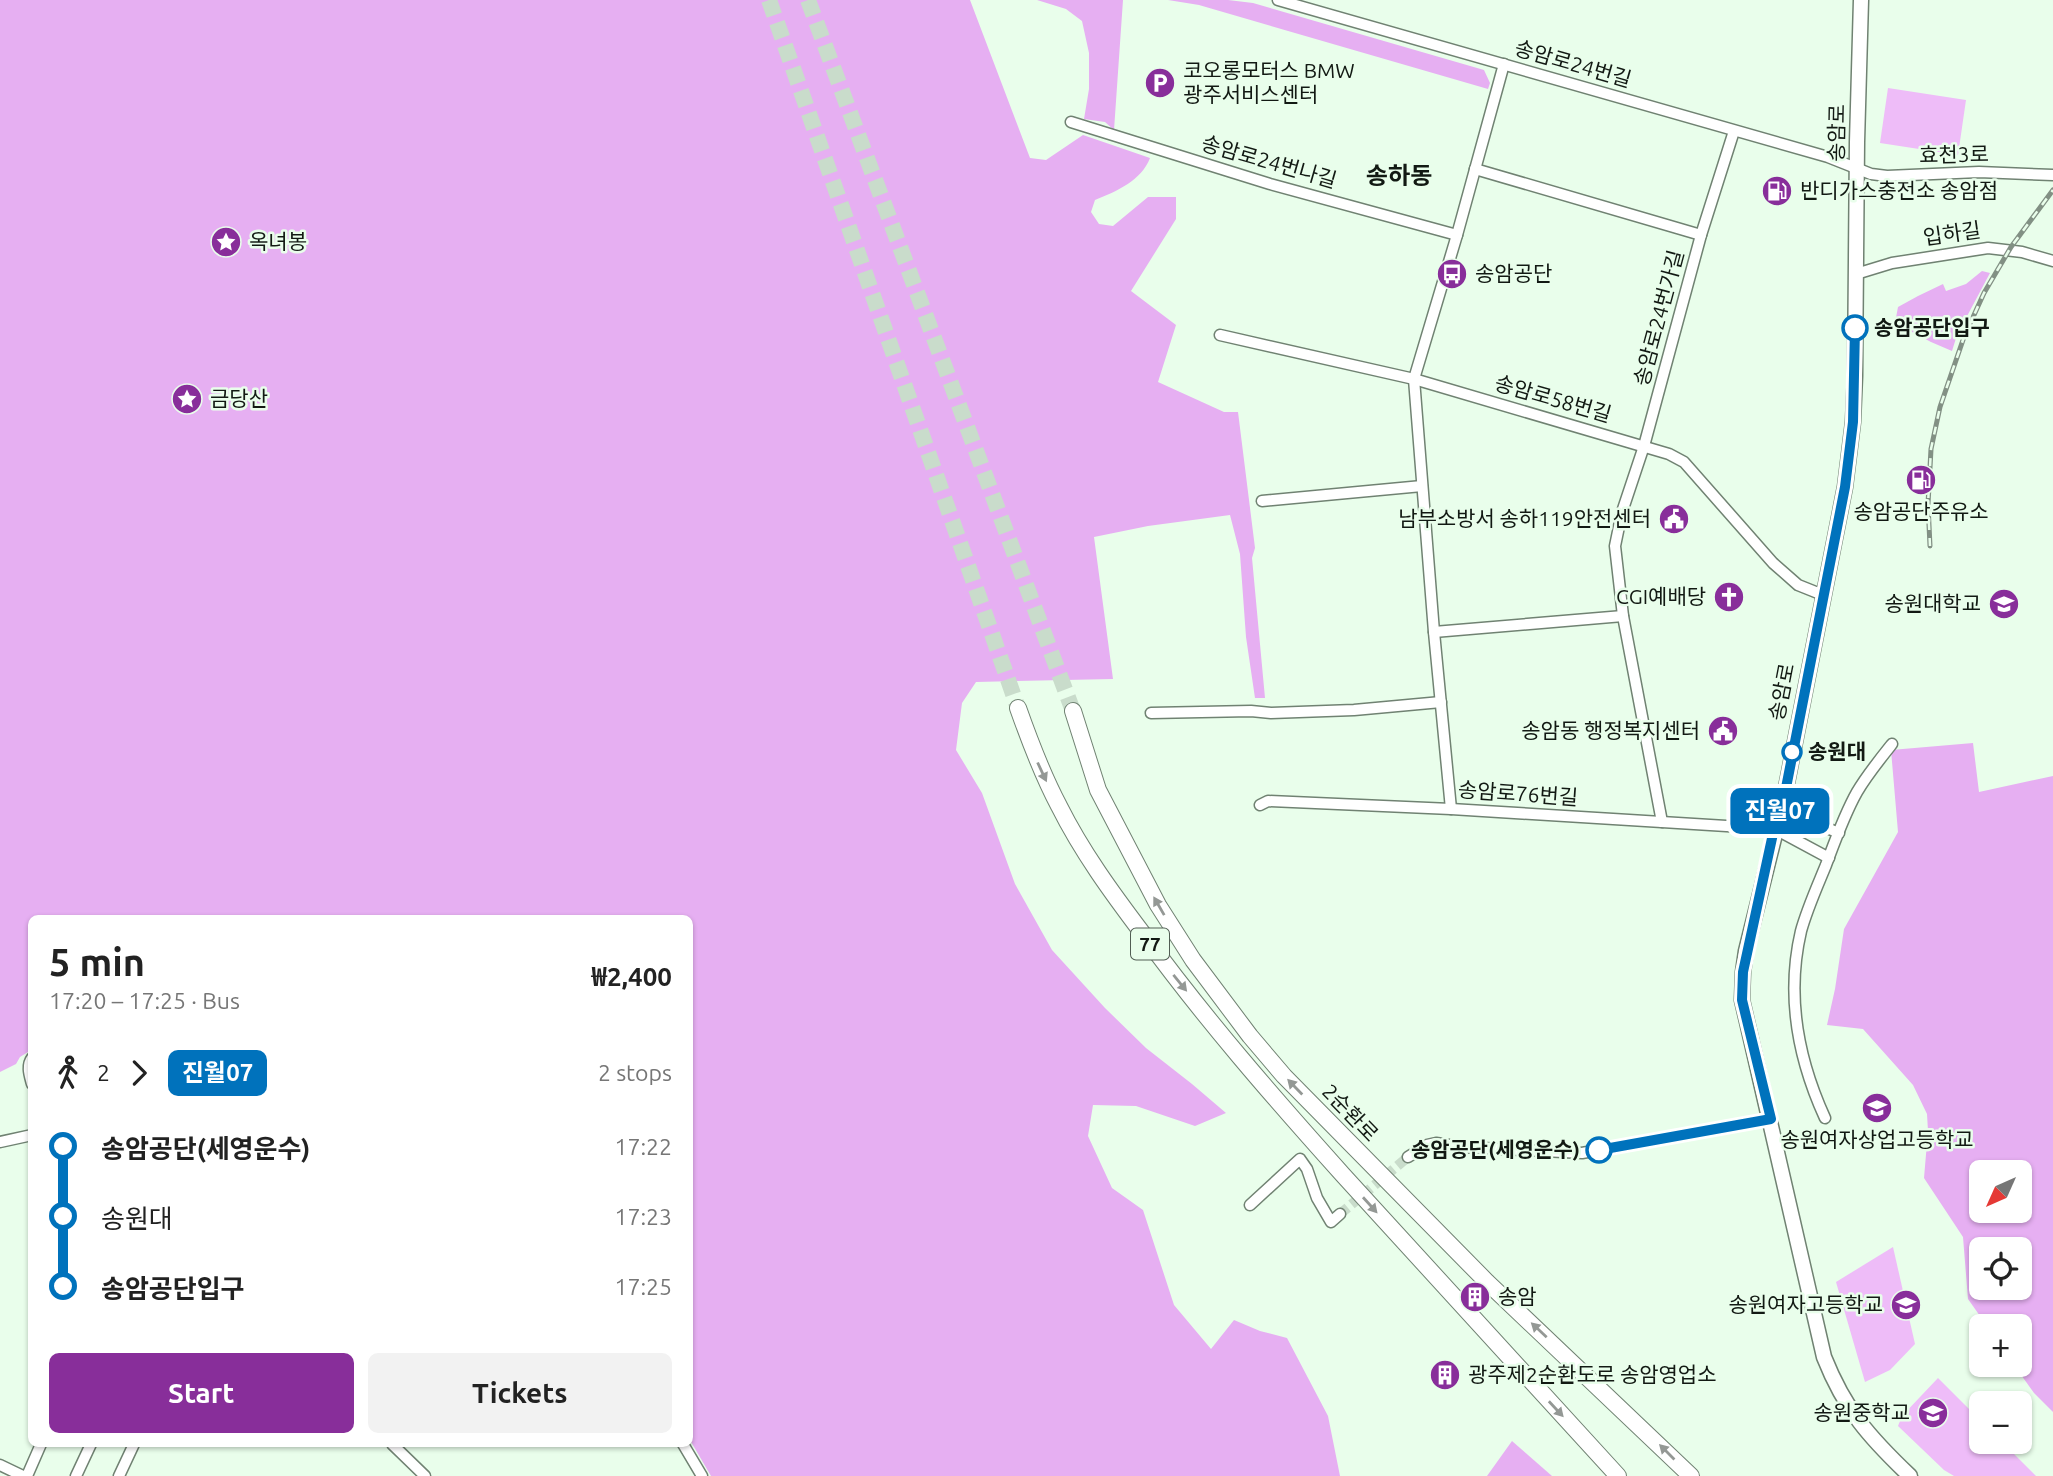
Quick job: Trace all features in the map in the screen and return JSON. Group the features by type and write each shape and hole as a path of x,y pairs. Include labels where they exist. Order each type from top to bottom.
{"highway":[{"name":"77","path":"1018,708 1038,764 1059,808 1113,895 1163,961 1261,1084 1618,1476"},
{"name":"2순환로","path":"1073,711 1098,790 1158,905 1193,960 1250,1036 1284,1076 1488,1282 1691,1476"}],"main road":[{"name":"송암로","path":"1861,0 1853,422 1845,487 1784,798 1774,829 1746,951 1742,1000 1824,1357 1846,1405 1887,1454 1910,1476"}],"street":[{"name":"송암로24번길","path":"1278,0 1857,168"},
{"path":"1451,809 1434,632 1415,379 1504,64"},
{"name":"송암로24번나길","path":"1071,122 1270,184 1457,235"},
{"name":"송암로24번가길","path":"1662,822 1623,615 1615,546 1622,512 1644,446 1701,235 1734,131"},
{"name":"효천3로","path":"1857,168 1871,174 1887,176 1979,172 2053,175"},
{"name":"송암로24번가길","path":"1475,169 1701,235"},
{"name":"입하길","path":"1856,274 1892,263 1988,248 2022,252 2053,261"},
{"name":"송암로58번길","path":"1220,335 1415,379 1669,454 1684,462 1773,563 1798,585 1823,594"},
{"path":"1262,501 1422,486"},
{"path":"1434,632 1623,615"},
{"path":"1151,713 1354,710 1441,702"},
{"path":"1825,1118 1813,1091 1799,1041 1793,996 1795,963 1802,930 1856,793 1892,744"},
{"name":"송암로76번길","path":"1260,805 1268,802 1451,809 1774,829"},
{"path":"1774,829 1805,819 1839,833"},
{"path":"1774,829 1829,858"},
{"path":"1408,1157 1427,1144 1436,1143 1463,1147 1582,1153 1771,1119"},
{"path":"0,1142 28,1136"},
{"path":"1250,1205 1300,1159 1307,1168 1317,1198 1331,1222 1340,1214"},
{"path":"0,1465 25,1476 40,1447"},
{"path":"76,1476 90,1447"},
{"path":"119,1476 133,1447"},
{"path":"395,1447 425,1476"},
{"path":"685,1447 702,1476"}],"shaded area":[{"path":"0,0 970,0 1030,158 1046,160 1083,135 1150,158 1134,179 1120,189 1095,200 1091,212 1099,224 1113,226 1148,197 1176,197 1176,219 1131,291 1176,325 1158,382 1224,412 1238,412 1255,548 1252,558 1265,698 1255,698 1246,637 1240,554 1230,515 1148,526 1094,537 1113,679 976,682 962,703 956,750 982,793 1015,884 1052,950 1146,1048 1226,1113 1195,1126 1136,1106 1093,1105 1088,1136 1112,1188 1143,1210 1174,1305 1211,1349 1234,1320 1287,1338 1328,1416 1340,1476 711,1476 693,1445 693,915 28,915 28,1052 16,1064 0,1072"},
{"path":"1037,0 1123,0 1114,130 1105,122 1084,119 1089,89 1089,53 1082,21 1066,9"},
{"path":"1168,0 1228,0 1253,3 1484,70 1490,83 1488,89 1199,5"},
{"path":"1888,88 1966,100 1958,155 1880,143"},
{"path":"1982,271 1990,273 1957,335 1952,351 1895,323 1898,307 1943,284 1946,291 1966,284"},
{"path":"1973,743 1979,792 2053,776 2053,1412 2023,1377 2032,1377 2032,1314 1979,1314 1968,1299 1963,1237 1924,1178 1927,1114 1913,1085 1863,1029 1827,1025 1844,929 1898,832 1891,750"},
{"path":"1893,1247 1915,1344 1890,1370 1865,1382 1836,1282"},
{"path":"1938,1378 1969,1409 1969,1454 2014,1454 2036,1476 1954,1476 1944,1470 1898,1426 1902,1416"},
{"path":"1512,1441 1552,1476 1487,1476"}],"tunnel":[{"path":"769,0 1018,708"},
{"path":"808,0 1073,711"},
{"path":"1340,1214 1408,1157"}],"railway":[{"path":"1930,546 1928,504 1931,449 1940,407 1964,337 1984,293 2011,247 2053,190"}],"bus line":[{"name":"진월07","path":"1599,1150 1771,1119 1742,1000 1743,972 1774,829 1784,798 1845,487 1853,422 1855,328"}],"place":[{"name":"코오롱모터스 BMW 광주서비스센터","path":"1160,83"},
{"name":"반디가스충전소 송암점","path":"1777,191"},
{"name":"옥녀봉","path":"226,242"},
{"name":"송암공단","path":"1452,274"},
{"name":"송암공단입구","path":"1855,328"},
{"name":"금당산","path":"187,399"},
{"name":"송암공단주유소","path":"1921,480"},
{"name":"남부소방서 송하119안전센터","path":"1674,519"},
{"name":"CGI예배당","path":"1729,597"},
{"name":"송원대학교","path":"2004,604"},
{"name":"송암동 행정복지센터","path":"1723,731"},
{"name":"송원대","path":"1792,752"},
{"name":"송원여자상업고등학교","path":"1877,1108"},
{"name":"송암공단(세영운수)","path":"1599,1150"},
{"name":"송암","path":"1475,1297"},
{"name":"송원여자고등학교","path":"1906,1305"},
{"name":"광주제2순환도로 송암영업소","path":"1445,1375"},
{"name":"송원중학교","path":"1933,1413"}],"district":[{"name":"송하동","path":"1399,176"}]}
